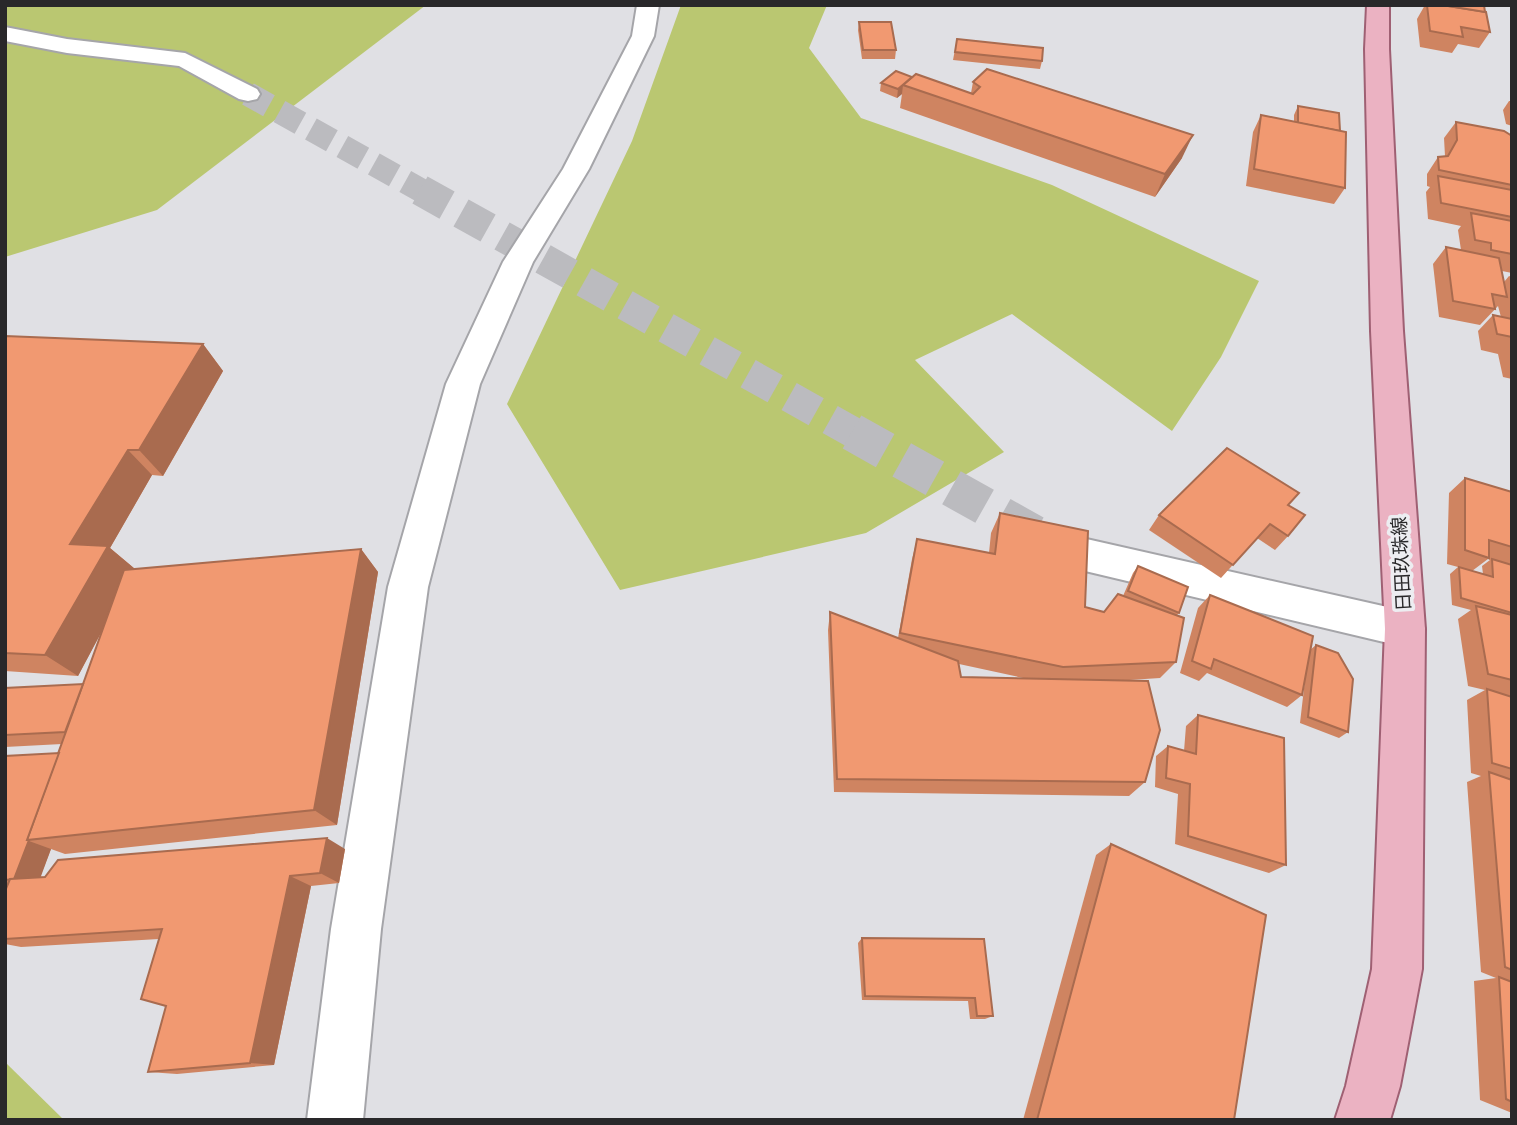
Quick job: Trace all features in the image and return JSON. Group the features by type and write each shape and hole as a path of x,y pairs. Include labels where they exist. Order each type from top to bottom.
{"main road":[{"name":"日田玖珠線","path":"1362,1120 1373,1086 1397,969 1405,629 1387,331 1377,49 1378,5"}],"street":[{"path":"335,1120 356,929 408,587 463,384 518,262 576,169 643,36 648,5"},
{"path":"5,34 66,46 184,60 248,94"},
{"path":"1060,549 1405,629"}],"green space":[{"path":"5,5 426,5 157,210 5,257"},
{"path":"681,5 827,5 809,48 861,118 1052,185 1259,281 1221,357 1172,431 1012,314 915,360 1004,452 866,533 620,590 507,404 632,141"},
{"path":"5,1062 64,1120 5,1120"}],"building":[{"path":"1427,5 1486,12 1490,32 1461,27 1463,37 1430,31"},
{"path":"1442,5 1484,5 1485,12"},
{"path":"859,22 891,22 896,50 863,50"},
{"path":"957,39 1043,48 1042,61 955,52"},
{"path":"987,69 1193,135 1165,174 903,85 916,74 973,94 980,87 973,82"},
{"path":"896,71 912,77 898,89 881,83"},
{"path":"1298,106 1339,113 1340,131 1298,123"},
{"path":"1261,115 1346,132 1345,188 1254,169"},
{"path":"1456,122 1504,131 1512,136 1512,185 1439,170 1438,157 1448,156 1457,140"},
{"path":"1438,176 1512,190 1512,217 1441,203"},
{"path":"1471,213 1512,221 1512,254 1491,250 1491,243 1475,240"},
{"path":"1446,247 1499,258 1507,297 1492,294 1495,309 1453,301"},
{"path":"1493,315 1512,319 1512,337 1497,334"},
{"path":"5,336 203,344 139,450 128,450 70,544 108,546 45,655 5,653"},
{"path":"1227,448 1299,493 1288,505 1305,515 1288,536 1270,524 1233,565 1159,515"},
{"path":"1465,478 1512,492 1512,547 1489,540 1489,558 1465,550"},
{"path":"1000,513 1088,531 1085,607 1104,612 1118,594 1184,618 1176,662 1063,667 900,633 917,539 995,554"},
{"path":"361,549 314,810 27,840 124,570"},
{"path":"1492,559 1512,565 1512,613 1461,598 1459,567 1493,577"},
{"path":"1138,566 1188,587 1179,613 1128,591"},
{"path":"1210,595 1313,636 1302,695 1214,659 1211,669 1192,661"},
{"path":"1476,606 1512,615 1512,680 1488,674"},
{"path":"830,612 958,661 961,677 1148,681 1160,730 1145,782 837,779"},
{"path":"1316,645 1338,653 1353,679 1348,732 1308,717"},
{"path":"83,684 65,732 5,735 5,688"},
{"path":"1487,689 1512,697 1512,769 1492,763"},
{"path":"1198,715 1284,738 1286,865 1188,836 1190,784 1166,778 1168,746 1196,754"},
{"path":"59,753 14,879 5,880 5,756"},
{"path":"1489,772 1512,780 1512,970 1505,967"},
{"path":"327,838 320,873 290,876 250,1063 148,1072 166,1006 141,999 162,929 5,939 5,891 10,879 45,877 58,860"},
{"path":"1111,844 1266,915 1234,1120 1037,1120"},
{"path":"862,938 984,939 993,1016 977,1016 975,998 865,996"},
{"path":"1499,977 1512,982 1512,1102 1506,1099"}],"tunnel":[{"path":"248,94 424,192"},
{"path":"420,190 856,434"},
{"path":"852,432 1043,539"}]}
